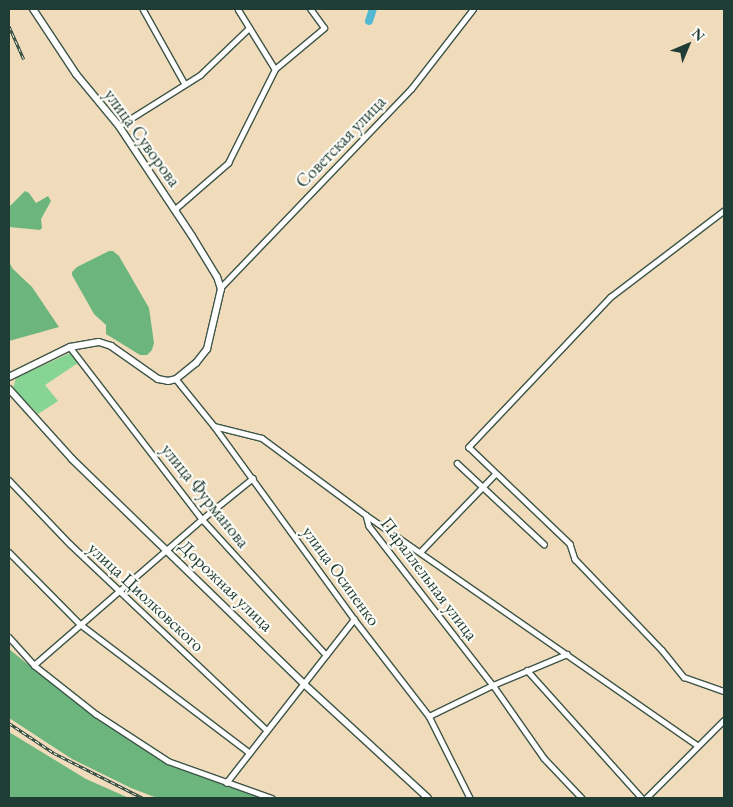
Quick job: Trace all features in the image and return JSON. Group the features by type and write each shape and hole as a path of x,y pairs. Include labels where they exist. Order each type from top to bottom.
{"street":[{"name":"улица Суворова","path":"33,9 76,74 119,126 206,259 221,287"},
{"path":"143,9 185,84"},
{"path":"238,9 275,69"},
{"path":"174,210 228,163 275,69 324,28 310,9"},
{"name":"Советская улица","path":"221,287 411,89 473,9"},
{"path":"119,126 200,75 249,28"},
{"path":"724,211 610,297 469,447 570,544 575,559 662,650 684,677 724,691"},
{"path":"9,377 70,347 88,343 105,343 158,378 168,381 176,379 196,363 207,350 217,313 221,287"},
{"name":"улица Фурманова","path":"70,347 202,518 326,655"},
{"name":"улица Осипенко","path":"176,379 214,426 354,619 429,716 470,798"},
{"name":"Дорожная улица","path":"9,389 72,459 168,550 304,684 428,798"},
{"name":"Параллельная улица","path":"214,426 262,438 366,515 368,526 493,684 544,758 582,798"},
{"path":"456,463 544,544"},
{"path":"420,552 495,474"},
{"path":"34,665 168,550 202,518 253,478"},
{"name":"улица Циолковского","path":"9,480 70,544 267,730"},
{"path":"366,515 698,746"},
{"path":"9,552 80,624 250,753"},
{"path":"226,783 354,619"},
{"path":"9,637 34,665 96,714 168,762 272,798"},
{"path":"429,716 493,684 568,654"},
{"path":"527,670 644,798 724,720"}],"green space":[{"path":"25,191 29,193 36,203 48,196 51,201 41,219 42,228 40,230 9,227 9,207"},
{"path":"109,251 113,251 119,256 149,308 154,343 152,350 147,355 140,355 106,334 106,325 94,314 72,275 72,272 77,267"},
{"path":"9,262 13,269 32,287 59,327 9,341"},
{"path":"70,353 78,363 45,385 58,401 38,414 13,388 16,378"},
{"path":"9,649 73,701 164,762 176,768 244,785 276,798 157,798 131,788 72,759 9,718"},
{"path":"9,732 86,779 129,798 9,798"}],"waterway":[{"path":"369,21 373,9"}],"railway":[{"path":"9,26 24,59"},
{"path":"9,723 54,753 143,798"}]}
